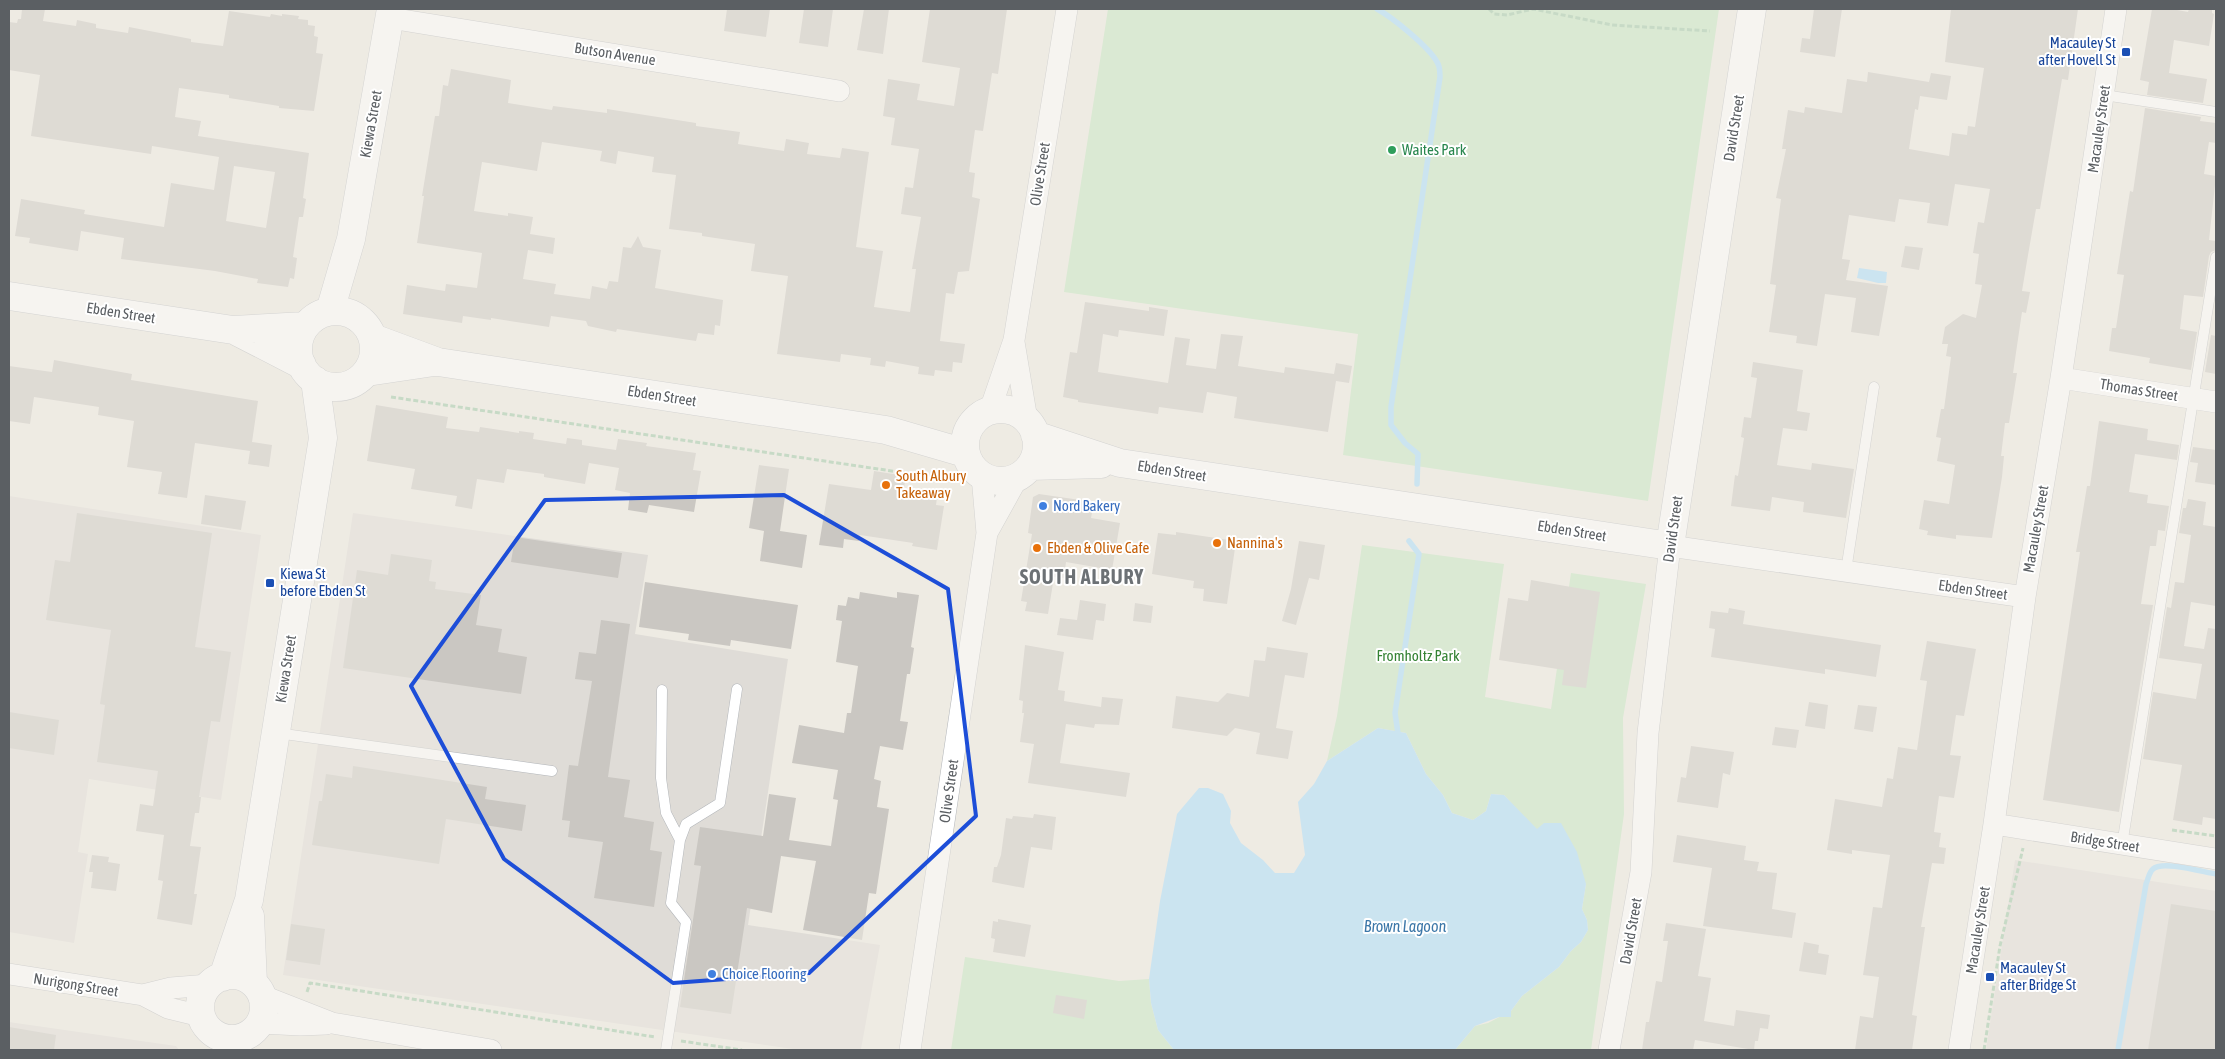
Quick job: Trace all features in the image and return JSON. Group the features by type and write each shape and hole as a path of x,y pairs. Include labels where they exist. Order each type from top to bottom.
{"street":[{"name":"Olive Street","path":"980,418 1014,340 1067,9"},
{"name":"David Street","path":"1609,1050 1641,872 1648,733 1670,546 1752,9"},
{"name":"Macauley Street","path":"1959,1050 1994,824 2025,597 2062,378 2116,9"},
{"name":"Butson Avenue","path":"390,13 839,90"},
{"name":"Kiewa Street","path":"330,311 351,239 390,13"},
{"name":"Kiewa Street","path":"351,239 366,328"},
{"name":"Ebden Street","path":"9,296 233,330 305,326"},
{"path":"330,311 350,313 366,328 374,356 358,379 331,387 308,373 298,345 305,326 316,316 330,311"},
{"name":"Ebden Street","path":"366,328 438,362 886,430 965,453"},
{"name":"Ebden Street","path":"233,330 308,373"},
{"name":"Olive Street","path":"1014,340 1031,428"},
{"name":"Ebden Street","path":"358,379 438,362"},
{"name":"Kiewa Street","path":"308,373 323,438"},
{"name":"Thomas Street","path":"2062,378 2216,402"},
{"name":"Kiewa Street","path":"252,1018 250,900 323,438 358,379"},
{"path":"1010,410 1031,428 1036,451 1024,472 1000,481 982,476 974,470 965,453 964,444 980,418 1010,410"},
{"name":"Ebden Street","path":"886,430 980,418"},
{"name":"Ebden Street","path":"1031,428 1120,463 1670,546 2025,597"},
{"name":"Ebden Street","path":"1024,472 1120,463"},
{"name":"Olive Street","path":"987,533 1024,472"},
{"name":"Olive Street","path":"910,1050 987,533 982,476"},
{"name":"Bridge Street","path":"1994,824 2216,859"},
{"name":"Kiewa Street","path":"216,981 250,900"},
{"name":"Nurigong Street","path":"9,974 143,995 212,1034"},
{"path":"252,1018 244,977 234,975 216,981 201,999 212,1034 226,1039 252,1018 332,1023 491,1050"},
{"name":"Nurigong Street","path":"143,995 171,988 216,981"}],"lane":[{"path":"2104,95 2216,112"},
{"path":"2122,845 2216,257"},
{"path":"1846,571 1874,387"},
{"path":"666,1050 686,922 671,903 680,840 686,824 720,803 737,689"},
{"path":"662,690 660,778 666,813 680,840"},
{"path":"276,733 552,771"}],"path":[{"path":"1489,9 1494,14 1507,16 1533,9 1612,25 1710,31"},
{"path":"392,397 920,475"},
{"path":"1984,1050 2000,946 2023,851 2025,828"},
{"path":"307,992 310,983 742,1050"}],"highlighted area":[{"path":"784,495 948,589 976,816 809,973 673,983 504,859 411,686 545,500"}],"shaded area":[{"path":"9,496 261,535 221,800 89,779 78,852 88,854 74,943 9,932"},
{"path":"353,513 648,555 635,634 788,659 748,925 880,945 861,1049 800,1050 283,975"},
{"path":"2015,860 2216,891 2216,1050 1986,1050"},
{"path":"9,1022 176,1046 179,1050 9,1050"}],"green space":[{"name":"Waites Park","path":"1108,9 1719,9 1648,501 1343,455 1358,334 1064,292"},
{"name":"Fromholtz Park","path":"1362,545 1504,564 1485,697 1551,709 1571,573 1646,584 1623,718 1624,814 1591,1050 1455,1050 1475,1026 1488,1023 1511,1011 1522,996 1559,967 1571,951 1581,942 1588,930 1587,920 1582,909 1586,884 1504,795 1491,794 1486,811 1473,820 1452,813 1443,795 1426,774 1406,733 1378,728 1327,761 1337,716"},
{"path":"965,957 1119,981 1149,979 1151,1003 1158,1030 1174,1050 951,1050"}],"water":[{"path":"1859,268 1887,272 1886,283 1857,278"},
{"name":"Brown Lagoon","path":"1378,728 1406,733 1426,774 1443,795 1452,813 1473,820 1486,811 1491,794 1504,795 1537,829 1544,823 1561,823 1577,852 1586,884 1582,909 1587,920 1588,930 1581,942 1571,951 1559,967 1522,996 1511,1011 1511,1017 1499,1017 1475,1026 1455,1050 1174,1050 1158,1030 1151,1003 1149,979 1160,901 1177,814 1199,788 1208,788 1223,794 1231,811 1230,823 1241,843 1263,860 1275,873 1294,873 1305,855 1298,802 1314,784 1327,761"}],"building":[{"path":"22,9 45,9 43,21 76,26 77,20 96,24 96,28 128,33 129,27 191,39 191,42 223,46 229,11 270,17 271,14 299,16 298,19 308,20 308,25 315,26 314,36 318,37 316,53 323,54 314,111 279,108 279,106 229,98 229,95 179,88 175,117 201,121 198,136 309,153 303,198 306,199 303,217 299,217 293,257 297,258 294,279 290,278 288,287 257,283 258,279 215,271 121,259 124,238 81,231 78,251 29,243 30,238 15,236 21,199 85,210 84,214 164,227 171,183 214,190 219,157 152,146 151,154 31,136 40,75 9,70 9,22 17,23 18,19 21,19","holes":["234,166 275,172 266,228 226,221"]},
{"path":"727,9 770,9 766,37 724,31"},
{"path":"804,9 833,9 828,47 799,43"},
{"path":"864,9 889,9 883,54 857,50"},
{"path":"930,9 1007,9 998,74 992,73 983,131 975,130 969,172 975,173 972,197 980,199 969,271 958,272 954,294 946,293 940,341 965,344 962,363 953,362 952,372 935,370 934,376 918,374 919,367 886,361 885,367 870,365 871,358 841,354 840,362 777,354 788,276 751,271 755,244 702,236 702,233 669,229 676,175 652,172 654,157 618,151 616,164 600,161 602,151 542,142 537,171 482,162 474,211 508,216 508,213 533,217 530,234 555,238 553,254 528,250 523,279 556,284 554,294 590,299 592,286 607,289 609,281 618,282 623,247 631,248 638,236 643,247 661,250 655,288 723,300 720,326 715,325 714,335 698,333 696,341 617,329 616,332 588,326 586,321 551,316 549,327 491,318 491,320 463,316 462,323 403,314 407,285 445,291 446,284 477,288 482,253 417,243 424,196 422,196 435,116 439,116 443,85 448,86 451,69 511,80 508,103 552,110 553,106 607,113 607,109 696,123 696,126 740,132 738,144 784,151 786,139 809,143 807,154 840,158 842,148 869,152 856,247 883,251 874,307 910,312 916,269 912,269 921,217 901,214 905,187 913,188 919,149 891,145 895,118 883,116 888,79 920,84 917,100 954,106 960,68 922,62"},
{"path":"1814,9 1842,9 1835,57 1800,52 1802,38 1810,39"},
{"path":"1951,9 2078,9 2068,80 2062,79 2040,209 2036,209 2022,291 2030,292 2026,313 2022,312 2013,373 2017,373 2009,423 2005,423 2001,456 2004,456 2002,477 1992,538 1956,535 1956,539 1927,535 1928,531 1919,529 1924,500 1949,504 1955,465 1937,461 1941,438 1936,437 1941,409 1944,409 1951,357 1946,356 1948,344 1942,344 1945,327 1963,314 1976,318 1982,285 1975,284 1979,254 1973,253 1978,222 1984,223 1990,189 1955,184 1948,226 1927,223 1930,203 1899,199 1895,222 1849,215 1842,259 1850,260 1846,280 1888,286 1879,336 1851,332 1856,298 1825,294 1817,346 1796,343 1797,336 1769,332 1776,285 1770,284 1781,199 1776,198 1786,149 1782,149 1788,110 1804,113 1805,107 1842,113 1847,79 1867,82 1868,72 1929,82 1931,73 1951,76 1947,100 1920,96 1918,110 1915,109 1909,149 1949,156 1952,133 1967,135 1968,126 1975,127 1984,68 1945,62"},
{"path":"2152,9 2172,9 2188,12 2189,9 2212,9 2214,14 2209,46 2174,40 2169,73 2207,79 2203,103 2147,95 2149,82 2140,80"},
{"path":"2145,108 2201,117 2200,121 2216,123 2216,143 2209,142 2204,174 2216,176 2209,240 2216,241 2216,250 2211,252 2209,256 2203,297 2184,295 2180,329 2197,332 2191,370 2149,363 2150,358 2109,351 2112,328 2116,328 2124,275 2117,274 2130,191 2133,192"},
{"path":"1905,246 1923,248 1919,270 1901,267"},
{"path":"1085,302 1149,311 1149,307 1168,310 1164,336 1119,330 1118,337 1103,334 1098,372 1168,383 1175,337 1190,339 1186,365 1216,369 1221,334 1243,336 1238,366 1284,373 1285,367 1334,374 1336,363 1352,366 1349,383 1336,381 1328,432 1234,418 1237,397 1207,392 1203,413 1159,407 1158,414 1078,402 1078,400 1063,397 1070,352 1077,353"},
{"path":"2211,335 2216,336 2216,374 2205,372"},
{"path":"54,360 132,374 131,380 258,401 252,442 272,445 269,467 248,464 250,451 195,443 187,498 158,494 162,472 127,467 134,421 98,415 99,407 34,397 30,424 9,421 9,366 52,372"},
{"path":"1753,362 1803,370 1797,411 1810,413 1807,431 1783,428 1777,465 1811,470 1812,463 1854,469 1846,518 1803,512 1804,502 1772,497 1770,511 1731,506 1735,475 1738,476 1744,438 1741,437 1744,417 1751,418 1757,378 1751,377"},
{"path":"376,405 448,417 446,428 479,432 480,427 519,433 519,431 534,433 533,439 566,444 567,438 582,440 582,445 616,450 618,439 647,443 646,446 696,453 693,470 701,471 694,512 649,505 647,513 628,510 630,493 615,490 619,468 589,463 585,484 544,477 544,474 507,469 504,483 477,479 472,509 455,506 457,496 411,489 415,469 367,461"},
{"path":"2099,421 2148,429 2147,440 2179,445 2177,460 2135,454 2129,492 2148,495 2147,503 2169,506 2165,531 2158,530 2156,546 2150,546 2141,604 2153,605 2119,812 2043,800 2080,552 2076,552 2087,486 2090,486"},
{"path":"2193,447 2216,450 2216,485 2195,482 2198,463 2190,462"},
{"path":"759,465 789,469 780,531 807,535 802,568 760,561 764,531 749,528"},
{"path":"874,471 906,476 903,493 937,498 936,505 944,506 937,550 912,546 913,543 860,535 859,541 844,539 843,548 819,545 829,484 871,490"},
{"path":"1039,494 1094,502 1091,518 1120,523 1112,570 1066,562 1064,578 1054,577 1048,614 1025,611 1027,602 1021,601 1032,534 1028,533 1033,497"},
{"path":"205,495 246,501 241,530 201,524"},
{"path":"2188,499 2206,502 2203,525 2216,527 2216,606 2191,602 2184,646 2204,649 2208,628 2216,629 2216,819 2203,817 2202,825 2173,820 2182,765 2143,759 2153,692 2196,699 2202,664 2159,658 2167,607 2171,608 2175,582 2184,583 2191,535 2179,533 2183,508 2186,508"},
{"path":"77,513 212,533 195,647 231,652 220,722 211,721 199,797 201,797 199,813 195,813 190,846 201,847 194,894 197,894 192,925 157,919 163,881 158,880 164,835 136,831 140,804 153,806 158,771 97,762 105,705 100,704 111,630 46,620 55,560 70,562"},
{"path":"1176,532 1236,541 1227,604 1203,601 1204,589 1193,588 1194,581 1152,574 1158,533 1176,535"},
{"path":"515,537 622,553 618,578 511,562"},
{"path":"1299,541 1325,545 1319,580 1309,578 1296,625 1282,621 1291,589"},
{"path":"391,554 432,560 429,581 436,582 435,589 481,595 476,625 502,629 498,652 527,657 521,694 343,668 357,570 388,575"},
{"path":"1531,580 1600,592 1586,688 1562,685 1564,670 1499,660 1508,598 1528,601"},
{"path":"645,582 798,605 791,649 731,640 730,646 688,640 689,634 639,627"},
{"path":"860,592 897,598 897,592 919,595 911,647 914,648 910,674 907,674 900,721 908,722 903,750 880,746 874,779 881,781 877,807 889,809 876,894 869,893 862,940 803,930 816,861 781,856 772,913 747,908 731,1014 680,1007 701,866 694,865 700,827 763,836 769,794 796,798 789,840 831,846 838,800 833,799 838,770 792,763 799,725 844,733 847,713 851,713 858,666 836,662 842,621 836,620 838,605 846,606 848,597 859,599"},
{"path":"1080,600 1106,604 1104,621 1096,620 1093,640 1057,635 1060,618 1077,620"},
{"path":"1135,603 1153,606 1151,623 1133,621"},
{"path":"1729,608 1745,611 1743,624 1881,645 1876,677 1825,669 1825,674 1711,657 1715,629 1709,628 1711,611 1728,613"},
{"path":"601,620 630,624 608,777 630,780 624,817 654,822 650,850 662,852 654,907 594,898 603,842 568,837 570,821 562,820 569,765 578,766 592,681 575,679 579,652 596,654"},
{"path":"1927,641 1976,649 1964,716 1956,715 1950,755 1961,756 1954,798 1939,796 1934,832 1941,833 1939,847 1946,848 1944,864 1932,863 1921,927 1925,927 1912,1015 1917,1016 1912,1050 1855,1050 1860,1016 1873,1018 1879,977 1863,975 1873,907 1882,908 1890,855 1852,850 1852,854 1827,850 1835,799 1882,807 1887,778 1893,779 1898,747 1917,750 1927,681 1920,680"},
{"path":"1025,645 1064,652 1058,690 1065,691 1064,701 1101,707 1102,697 1123,699 1119,725 1095,724 1094,728 1066,724 1060,763 1130,773 1126,797 1028,783 1034,744 1020,742 1024,713 1022,713 1023,701 1019,700"},
{"path":"1267,647 1308,653 1304,678 1285,675 1276,728 1293,731 1288,759 1256,754 1260,733 1235,728 1227,736 1172,728 1176,696 1218,702 1227,693 1249,697 1254,660 1265,661"},
{"path":"1809,702 1828,705 1825,729 1805,726"},
{"path":"1858,705 1877,707 1873,732 1854,729"},
{"path":"9,712 59,720 54,755 9,748"},
{"path":"1775,727 1799,730 1796,748 1772,745"},
{"path":"1691,746 1734,752 1730,775 1723,773 1718,808 1677,802 1681,777 1686,778"},
{"path":"353,766 487,787 485,799 526,805 522,831 446,819 439,864 312,845 319,801 322,801 326,774 352,778"},
{"path":"1034,814 1056,817 1052,850 1031,847 1024,888 992,882 994,867 997,867 1001,855 1006,818 1012,819 1013,816 1033,818"},
{"path":"1677,835 1746,846 1744,860 1759,862 1757,871 1777,873 1772,909 1796,913 1792,938 1703,926 1712,868 1673,862"},
{"path":"92,855 109,857 108,862 120,864 116,891 91,888 93,872 89,872"},
{"path":"2171,904 2216,911 2216,1050 2148,1050"},
{"path":"998,919 1031,925 1025,957 993,952 995,939 991,938 993,921 998,922"},
{"path":"1666,923 1706,929 1698,976 1711,978 1704,1021 1734,1026 1736,1010 1770,1015 1768,1029 1760,1028 1754,1050 1695,1040 1693,1050 1642,1050 1646,1022 1649,1022 1656,981 1662,982 1668,941 1663,941"},
{"path":"291,924 325,929 320,965 286,960"},
{"path":"1804,942 1819,945 1818,953 1829,955 1826,975 1799,971"},
{"path":"1056,995 1087,1000 1084,1019 1053,1013"},
{"path":"9,1027 56,1035 54,1050 9,1050"}],"waterway":[{"path":"1377,9 1400,25 1418,41 1433,56 1440,72 1391,407 1391,425 1405,443 1418,454 1417,484"},
{"path":"1399,740 1395,713 1419,554 1409,541"},
{"path":"2118,1050 2146,884 2150,872 2158,867 2173,866 2216,874"}],"place":[{"name":"Macauley St after Hovell St","path":"2126,52"},
{"name":"Waites Park","path":"1392,150"},
{"name":"South Albury Takeaway","path":"886,485"},
{"name":"Nord Bakery","path":"1043,506"},
{"name":"Nannina's","path":"1217,543"},
{"name":"Ebden & Olive Cafe","path":"1037,548"},
{"name":"Kiewa St before Ebden St","path":"270,583"},
{"name":"Choice Flooring","path":"712,974"},
{"name":"Macauley St after Bridge St","path":"1990,977"}],"district":[{"name":"SOUTH ALBURY","path":"1082,577"}]}
